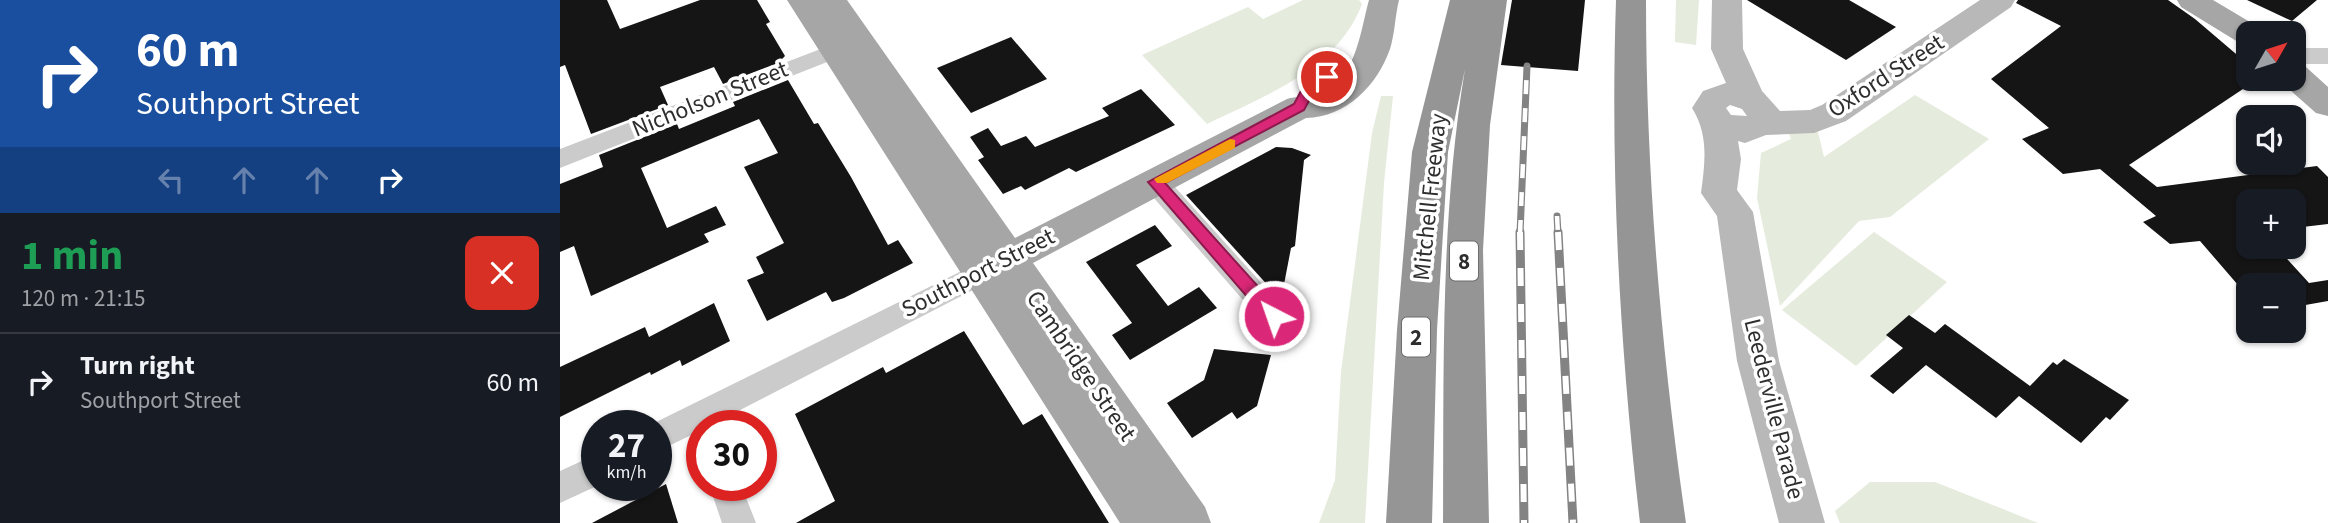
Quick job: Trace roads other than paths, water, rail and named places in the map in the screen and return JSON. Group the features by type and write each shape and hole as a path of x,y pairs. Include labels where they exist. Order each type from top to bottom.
{"highway":[{"path":"1430,152 1437,0"},
{"name":"Mitchell Freeway","path":"1409,523 1417,330 1430,152 1465,0"},
{"name":"8","path":"1466,523 1464,250 1473,125 1492,0"},
{"path":"1631,0 1629,120 1646,390 1663,523"}],"main road":[{"name":"Cambridge Street","path":"802,0 848,46 994,265 1146,523"},
{"name":"Cambridge Street","path":"832,0 848,46"},
{"path":"1727,0 1727,50 1742,112"},
{"name":"Oxford Street","path":"1742,112 1816,102 1969,0"},
{"name":"Oxford Street","path":"1742,112 1814,121 1834,113 2000,0"},
{"path":"2192,0 2236,27"},
{"path":"2211,0 2245,21"},
{"name":"Southport Street","path":"994,265 1299,107 1307,92 1345,61 1381,10"},
{"path":"2306,67 2328,86"},
{"path":"2306,86 2328,106"},
{"name":"Leederville Parade","path":"1742,112 1744,196 1735,212 1758,361 1802,523"},
{"name":"Cambridge Street","path":"994,265 1188,523"}],"street":[{"name":"Nicholson Street","path":"560,159 803,61 848,46"},
{"path":"2306,56 2328,56"},
{"path":"1155,182 1274,316"},
{"name":"Southport Street","path":"722,410 994,265"},
{"path":"560,488 581,477"},
{"path":"731,501 739,523"}],"railway":[{"path":"1520,234 1527,66"},
{"path":"1557,216 1558,234"},
{"path":"1558,232 1573,523"},
{"path":"1520,234 1524,523"}]}
